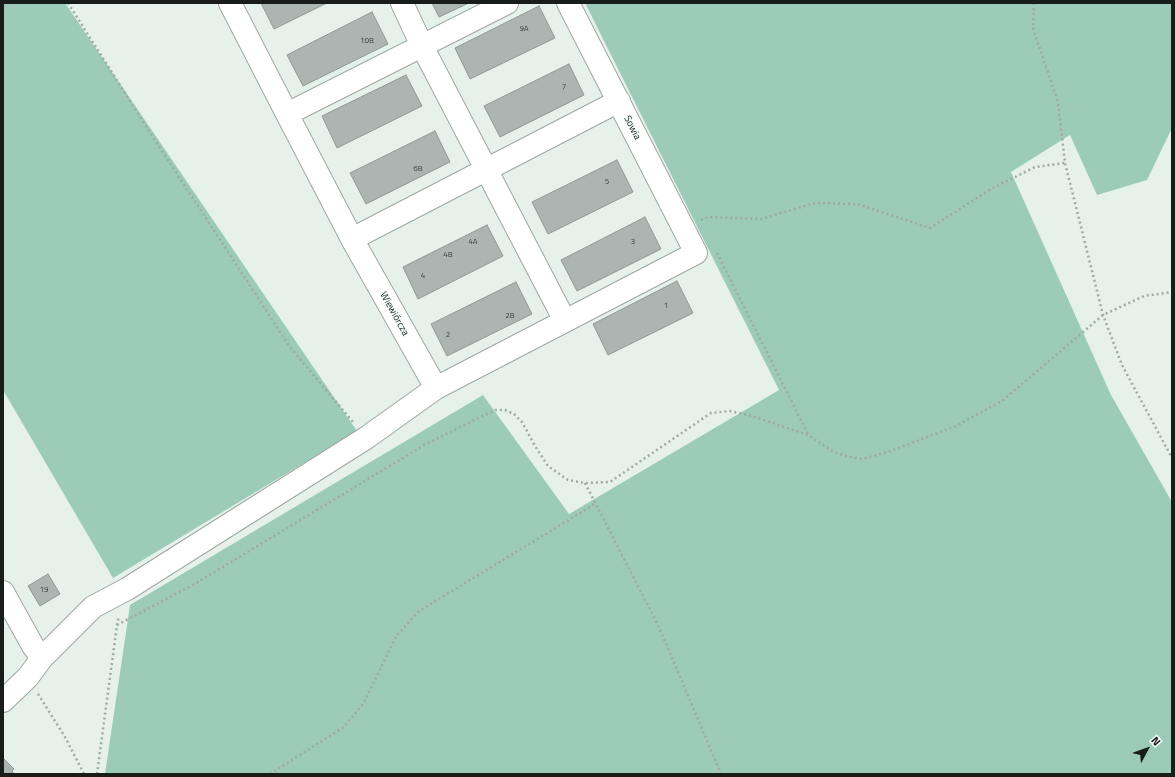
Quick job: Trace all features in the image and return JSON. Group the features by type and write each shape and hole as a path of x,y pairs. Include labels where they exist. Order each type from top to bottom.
{"street":[{"name":"Wiewiórcza","path":"230,3 352,239 436,388"},
{"path":"402,3 422,46 565,321"},
{"path":"287,114 507,3"},
{"name":"Sowia","path":"568,3 619,100 705,251"},
{"path":"352,239 619,100"},
{"path":"3,701 28,676 42,658 93,607 127,589 366,438 436,388 705,251"},
{"path":"3,592 33,646 42,658"}],"path":[{"path":"68,3 149,131 290,347 366,438"},
{"path":"1034,3 1033,28 1058,102 1064,163 1103,315 1122,365 1172,458"},
{"path":"702,226 699,221 708,218 760,219 815,203 856,204 930,228 991,189 1035,167 1064,163"},
{"path":"705,251 808,435"},
{"path":"117,625 193,585 426,444 495,410 505,410 514,414 522,422 534,446 548,466 568,480 585,483 610,482 711,413 730,411 752,416 808,435 832,451 845,456 862,459 888,452 956,426 1002,402 1103,315 1144,296 1172,292"},
{"path":"585,483 659,627 721,774"},
{"path":"270,774 344,727 363,704 397,635 419,611 595,504"},
{"path":"97,774 117,625 127,589"},
{"path":"28,676 65,737 84,774"}],"green space":[{"path":"3,3 65,3 357,431 113,578 3,390"},
{"path":"585,3 1172,3 1172,128 1147,180 1097,195 1070,135 1011,172 1111,395 1172,502 1172,774 105,774 130,605 483,395 569,514 779,390"}],"building":[{"path":"261,3 327,3 274,29"},
{"path":"432,3 469,3 439,17"},
{"path":"539,6 555,38 470,79 455,48"},
{"path":"372,12 388,44 303,86 287,55"},
{"path":"569,64 584,95 500,137 484,106"},
{"path":"406,75 422,106 337,148 322,116"},
{"path":"435,131 450,162 366,204 350,173"},
{"path":"617,160 633,192 548,234 532,202"},
{"path":"645,217 661,249 577,291 561,260"},
{"path":"487,225 503,256 418,299 403,267"},
{"path":"677,281 693,313 608,355 593,324"},
{"path":"516,282 532,314 447,356 431,324"},
{"path":"48,574 60,594 40,606 28,586"},
{"path":"3,758 14,769 12,771 14,774 3,774"}]}
